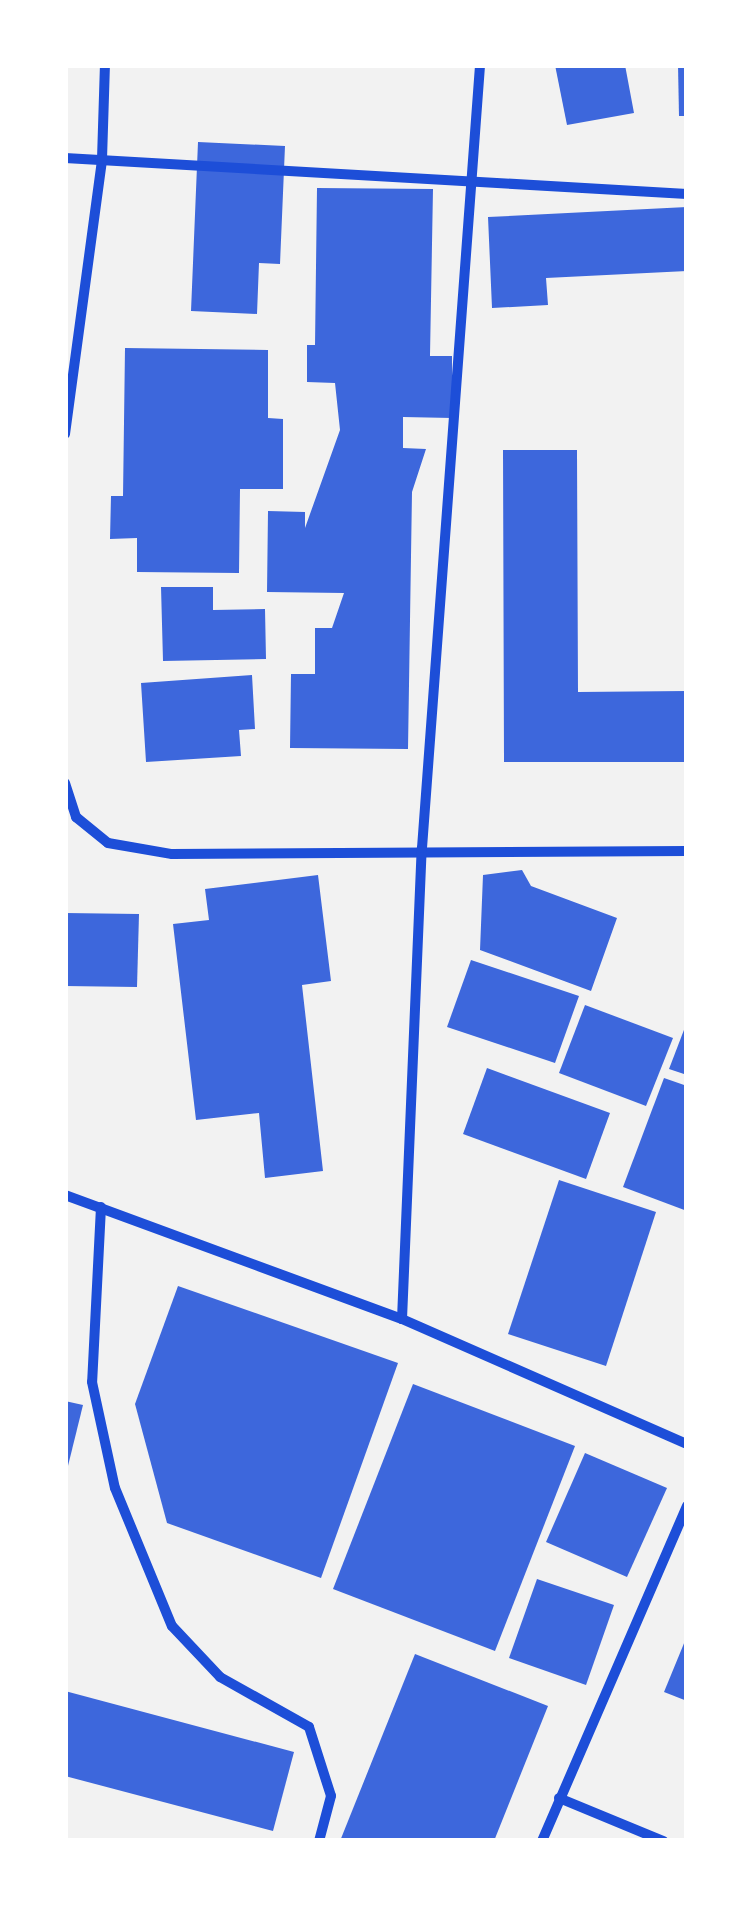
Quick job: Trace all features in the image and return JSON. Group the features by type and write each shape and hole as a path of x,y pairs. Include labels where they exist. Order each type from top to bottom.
{"street":[{"path":"65,434 102,159 105,65"},
{"path":"402,1319 422,848 480,65"},
{"path":"65,158 473,178 687,194"},
{"path":"65,783 76,818 108,843 172,854 422,848 687,851"},
{"path":"65,1195 402,1319 687,1444"},
{"path":"100,1207 92,1382 115,1488 172,1626 220,1676 309,1727 324,1758 330,1796 319,1841"},
{"path":"542,1841 687,1506"},
{"path":"559,1798 663,1841"}],"building":[{"path":"555,65 625,65 634,113 567,125"},
{"path":"678,65 687,65 687,116 679,116"},
{"path":"198,142 285,146 280,264 259,263 257,314 191,311"},
{"path":"317,188 433,189 430,356 452,356 452,418 403,417 403,448 426,449 412,492 408,749 290,748 291,674 315,674 315,628 332,628 344,593 267,592 268,511 305,512 305,528 340,430 335,383 307,382 307,345 315,345"},
{"path":"687,207 687,271 546,278 548,305 492,308 488,217"},
{"path":"125,348 268,350 268,418 283,419 283,489 240,489 239,573 137,572 137,538 110,539 111,496 123,496"},
{"path":"503,450 577,450 578,692 687,691 687,762 504,762"},
{"path":"161,587 213,587 213,610 265,609 266,659 163,661"},
{"path":"252,675 255,729 239,730 241,756 146,762 141,683"},
{"path":"522,870 531,886 617,918 591,991 480,950 483,875"},
{"path":"318,875 331,981 302,985 323,1171 265,1178 259,1113 196,1120 173,924 209,920 205,889"},
{"path":"65,913 139,914 137,987 65,986"},
{"path":"471,960 579,996 555,1063 447,1027"},
{"path":"585,1005 673,1038 646,1106 559,1073"},
{"path":"687,1022 687,1075 669,1069"},
{"path":"487,1068 610,1113 586,1179 463,1134"},
{"path":"664,1078 687,1086 687,1211 623,1187"},
{"path":"559,1180 656,1212 606,1366 508,1334"},
{"path":"178,1286 398,1363 321,1578 167,1523 135,1404"},
{"path":"413,1384 575,1446 495,1651 333,1589"},
{"path":"65,1401 83,1405 66,1474 65,1474"},
{"path":"585,1453 667,1488 627,1577 546,1542"},
{"path":"537,1579 614,1605 586,1685 509,1658"},
{"path":"687,1636 687,1701 664,1692"},
{"path":"415,1654 548,1706 494,1841 340,1841"},
{"path":"65,1691 294,1752 273,1831 65,1776"}]}
